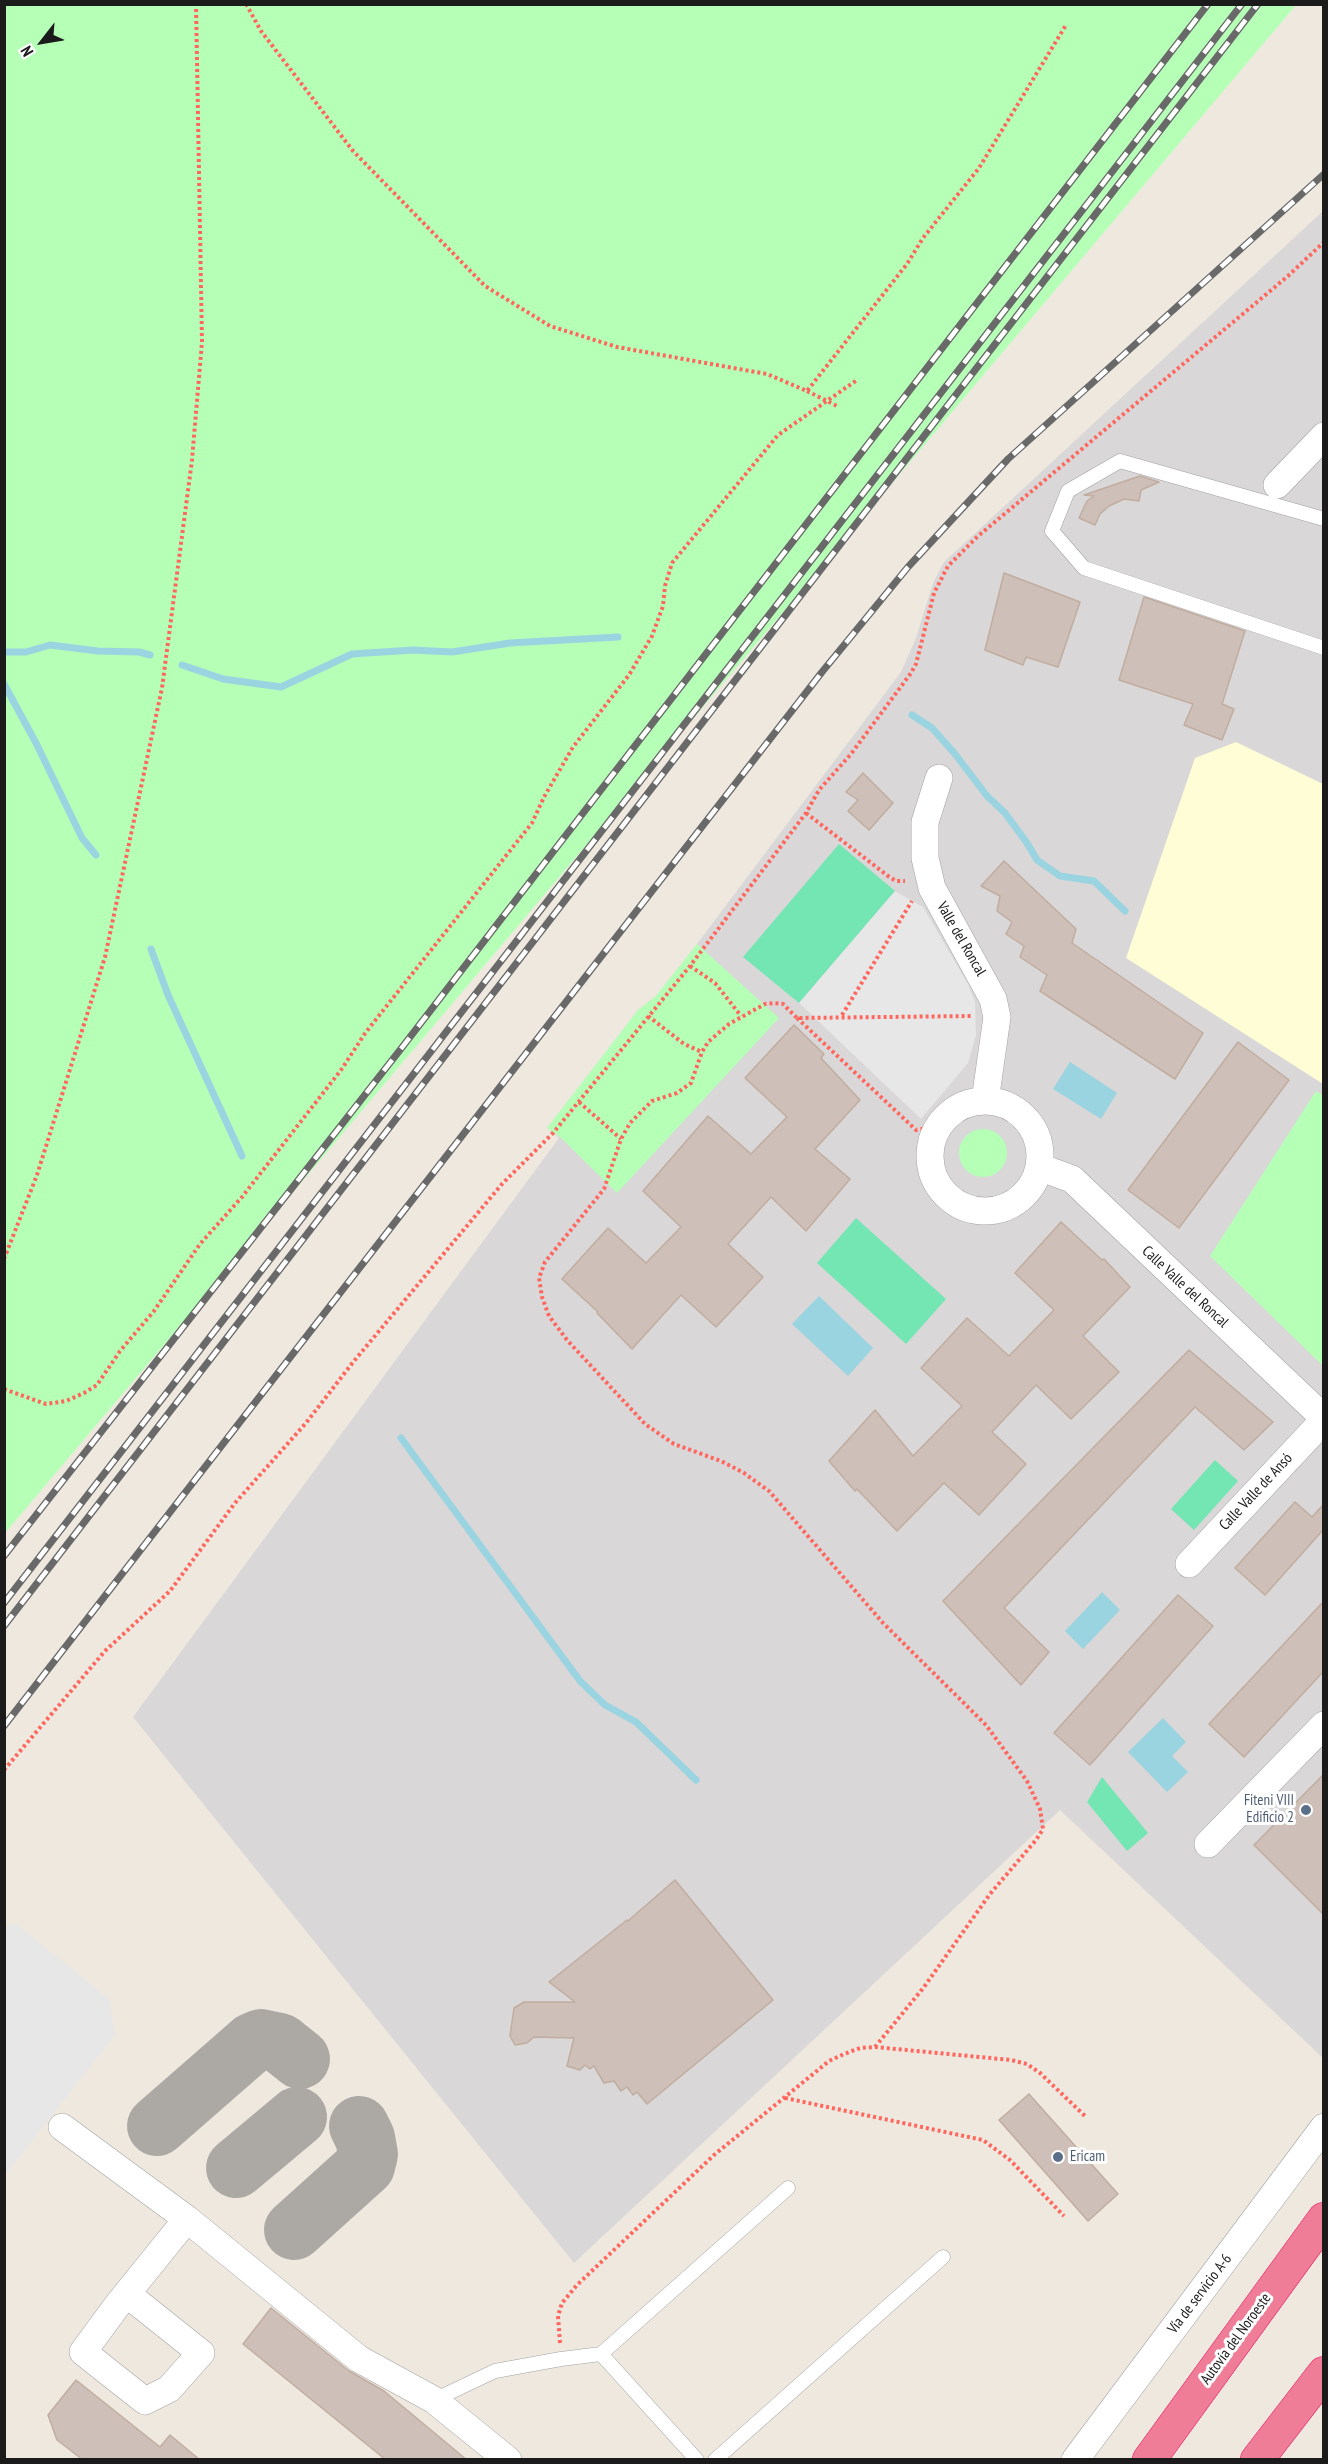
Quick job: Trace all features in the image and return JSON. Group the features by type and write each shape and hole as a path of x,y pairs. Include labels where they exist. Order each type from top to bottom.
{"highway":[{"name":"Autovía del Noroeste","path":"1149,2460 1323,2219"},
{"path":"1257,2460 1323,2373"}],"street":[{"path":"1277,485 1323,436"},
{"name":"Valle del Roncal","path":"939,778 925,822 919,876 932,888 993,999 997,1017 986,1101"},
{"path":"986,1101 1002,1103 1016,1110 1028,1121 1036,1135 1040,1151 1039,1167 1034,1182 1024,1195 1011,1205 978,1211 968,1208 946,1194 935,1179 931,1161 932,1143 939,1126 951,1112 968,1104 986,1101"},
{"name":"Calle Valle del Roncal","path":"1039,1167 1072,1179 1323,1419"},
{"name":"Calle Valle de Ansó","path":"1189,1564 1323,1419"},
{"path":"1208,1844 1323,1725"},
{"path":"62,2127 187,2219 359,2359 434,2400 508,2460"},
{"name":"Vía de servicio A-6","path":"1075,2460 1323,2127"},
{"path":"127,2294 187,2219"}],"lane":[{"path":"1323,519 1120,461 1068,491 1052,531 1084,568 1323,648"},
{"path":"434,2400 495,2371 601,2354 788,2188"},
{"path":"715,2460 943,2257"},
{"path":"601,2354 697,2460"}],"path":[{"path":"4,1259 37,1175 105,957 162,688 192,460 202,342 195,4"},
{"path":"246,4 261,31 352,151 485,286 550,326 617,347 767,374 837,405"},
{"path":"807,391 979,168 1066,25"},
{"path":"4,1389 46,1404 66,1401 97,1385 120,1352 154,1311 201,1244 242,1197 341,1070 373,1024 532,823 573,747 628,675 652,636 663,606 665,586 672,563 778,435 857,381"},
{"path":"4,1770 105,1652 170,1591 235,1503 306,1423 354,1361 501,1184 554,1133 690,966 806,813 888,876 903,882 919,876"},
{"path":"842,1016 912,900 919,876"},
{"path":"690,966 715,983 741,1016"},
{"path":"875,2047 924,1987 990,1894 1036,1840 1043,1829 1040,1809 1026,1780 986,1725 883,1623 769,1491 744,1473 721,1461 674,1444 645,1424 567,1340 549,1316 542,1297 539,1278 545,1262 604,1189 621,1139 630,1124 652,1101 676,1093 691,1083 702,1052 717,1033 741,1016 765,1004 783,1004 916,1130 939,1126"},
{"path":"648,1016 684,1044 702,1052"},
{"path":"797,1017 997,1017"},
{"path":"579,1101 621,1139"},
{"path":"561,2359 558,2316 562,2303 569,2294 714,2155 829,2061 860,2048 875,2047 1011,2060 1027,2064 1040,2073 1086,2117"},
{"path":"785,2098 983,2140 1010,2160 1064,2216"}],"shaded area":[{"path":"1323,211 1323,2058 1060,1810 574,2263 133,1717 559,1138 547,1128 638,1010 656,996 697,944 901,672 916,638 933,583 944,562"},
{"path":"1236,742 1323,784 1323,1084 1126,958 1195,758"},
{"path":"895,891 923,907 968,984 975,1002 976,1035 968,1063 921,1119 799,1003"},
{"path":"16,1924 109,1999 115,2035 5,2175 4,1927"}],"green space":[{"path":"4,5 1296,5 5,1533"},
{"path":"839,844 895,891 799,1003 743,957"},
{"path":"697,944 779,1018 617,1193 560,1137 547,1128 638,1010 656,996"},
{"path":"1316,1091 1324,1096 1322,1365 1210,1256"},
{"path":"978,1129 988,1129 1000,1136 1007,1148 1007,1158 1000,1170 988,1177 978,1177 963,1166 959,1158 959,1148 970,1133"},
{"path":"856,1218 946,1299 906,1344 817,1263"},
{"path":"1215,1460 1238,1481 1194,1530 1171,1509"},
{"path":"1102,1777 1148,1833 1127,1851 1087,1802"}],"water":[{"path":"1070,1062 1117,1093 1101,1119 1053,1089"},
{"path":"819,1296 873,1348 848,1376 792,1324"},
{"path":"1102,1592 1120,1610 1083,1649 1065,1631"},
{"path":"1163,1718 1186,1742 1172,1756 1188,1772 1167,1792 1128,1752"}],"building":[{"path":"1140,476 1159,482 1141,490 1139,501 1124,499 1109,506 1100,514 1095,525 1079,518 1087,501 1094,496 1084,495"},
{"path":"1004,573 1080,602 1058,667 1026,657 1023,665 985,650"},
{"path":"1144,597 1245,631 1222,704 1234,709 1222,740 1184,725 1193,704 1119,680"},
{"path":"863,773 893,803 869,830 848,811 858,800 846,792"},
{"path":"1004,861 1076,929 1072,943 1203,1033 1175,1079 1040,991 1047,975 1020,957 1024,946 1006,934 1012,922 997,911 1000,896 981,886"},
{"path":"794,1025 824,1054 821,1058 860,1100 815,1149 850,1179 806,1231 771,1197 728,1244 763,1277 716,1327 681,1295 632,1349 598,1312 562,1279 608,1228 646,1263 681,1227 643,1191 708,1116 751,1154 787,1117 745,1078"},
{"path":"1238,1042 1289,1080 1179,1228 1128,1190"},
{"path":"1061,1222 1102,1260 1104,1259 1130,1287 1083,1336 1119,1372 1071,1419 1036,1385 992,1432 1026,1464 979,1515 944,1483 897,1531 857,1489 855,1491 829,1461 875,1410 913,1456 962,1406 921,1368 967,1318 1009,1356 1054,1310 1015,1273"},
{"path":"1189,1350 1273,1422 1244,1450 1195,1407 1004,1608 1049,1652 1021,1685 943,1601"},
{"path":"1295,1502 1312,1517 1323,1505 1323,1530 1265,1595 1235,1568"},
{"path":"1178,1595 1213,1626 1090,1765 1054,1733"},
{"path":"1323,1602 1323,1672 1244,1757 1209,1724"},
{"name":"Fiteni VIII Edificio 2","path":"1323,1775 1323,1914 1254,1845"},
{"path":"675,1880 773,2000 647,2104 637,2092 633,2095 627,2087 621,2091 614,2081 604,2083 594,2066 590,2069 585,2065 580,2070 567,2066 574,2038 534,2037 527,2043 515,2045 510,2036 514,2008 524,2002 575,2002 549,1982 628,1921"},
{"name":"Ericam","path":"1029,2094 1118,2194 1088,2221 999,2120"},
{"path":"271,2308 349,2371 384,2391 467,2460 386,2460 243,2344"},
{"path":"76,2380 160,2447 170,2435 200,2460 83,2460 57,2440 48,2415"}],"waterway":[{"path":"182,665 223,679 281,687 352,654 413,650 452,652 510,643 618,637"},
{"path":"4,652 26,652 50,645 98,651 139,652 150,655"},
{"path":"4,684 36,743 82,838 96,855"},
{"path":"912,715 932,728 955,754 987,796 1005,813 1037,860 1060,876 1094,881 1125,911"},
{"path":"151,949 168,995 242,1156"},
{"path":"401,1438 580,1681 605,1705 636,1722 696,1780"}],"taxiway":[{"path":"157,2126 252,2043 261,2039 280,2043 300,2059"},
{"path":"236,2168 297,2117"},
{"path":"294,2230 365,2166 368,2154 365,2138 359,2126"}],"railway":[{"path":"4,1556 400,1050 1208,4"},
{"path":"4,1603 1242,4"},
{"path":"4,1626 1258,4"},
{"path":"4,1726 822,672 908,567 1008,459 1324,174"}],"place":[{"name":"Fiteni VIII Edificio 2","path":"1306,1810"},
{"name":"Ericam","path":"1058,2157"}]}
